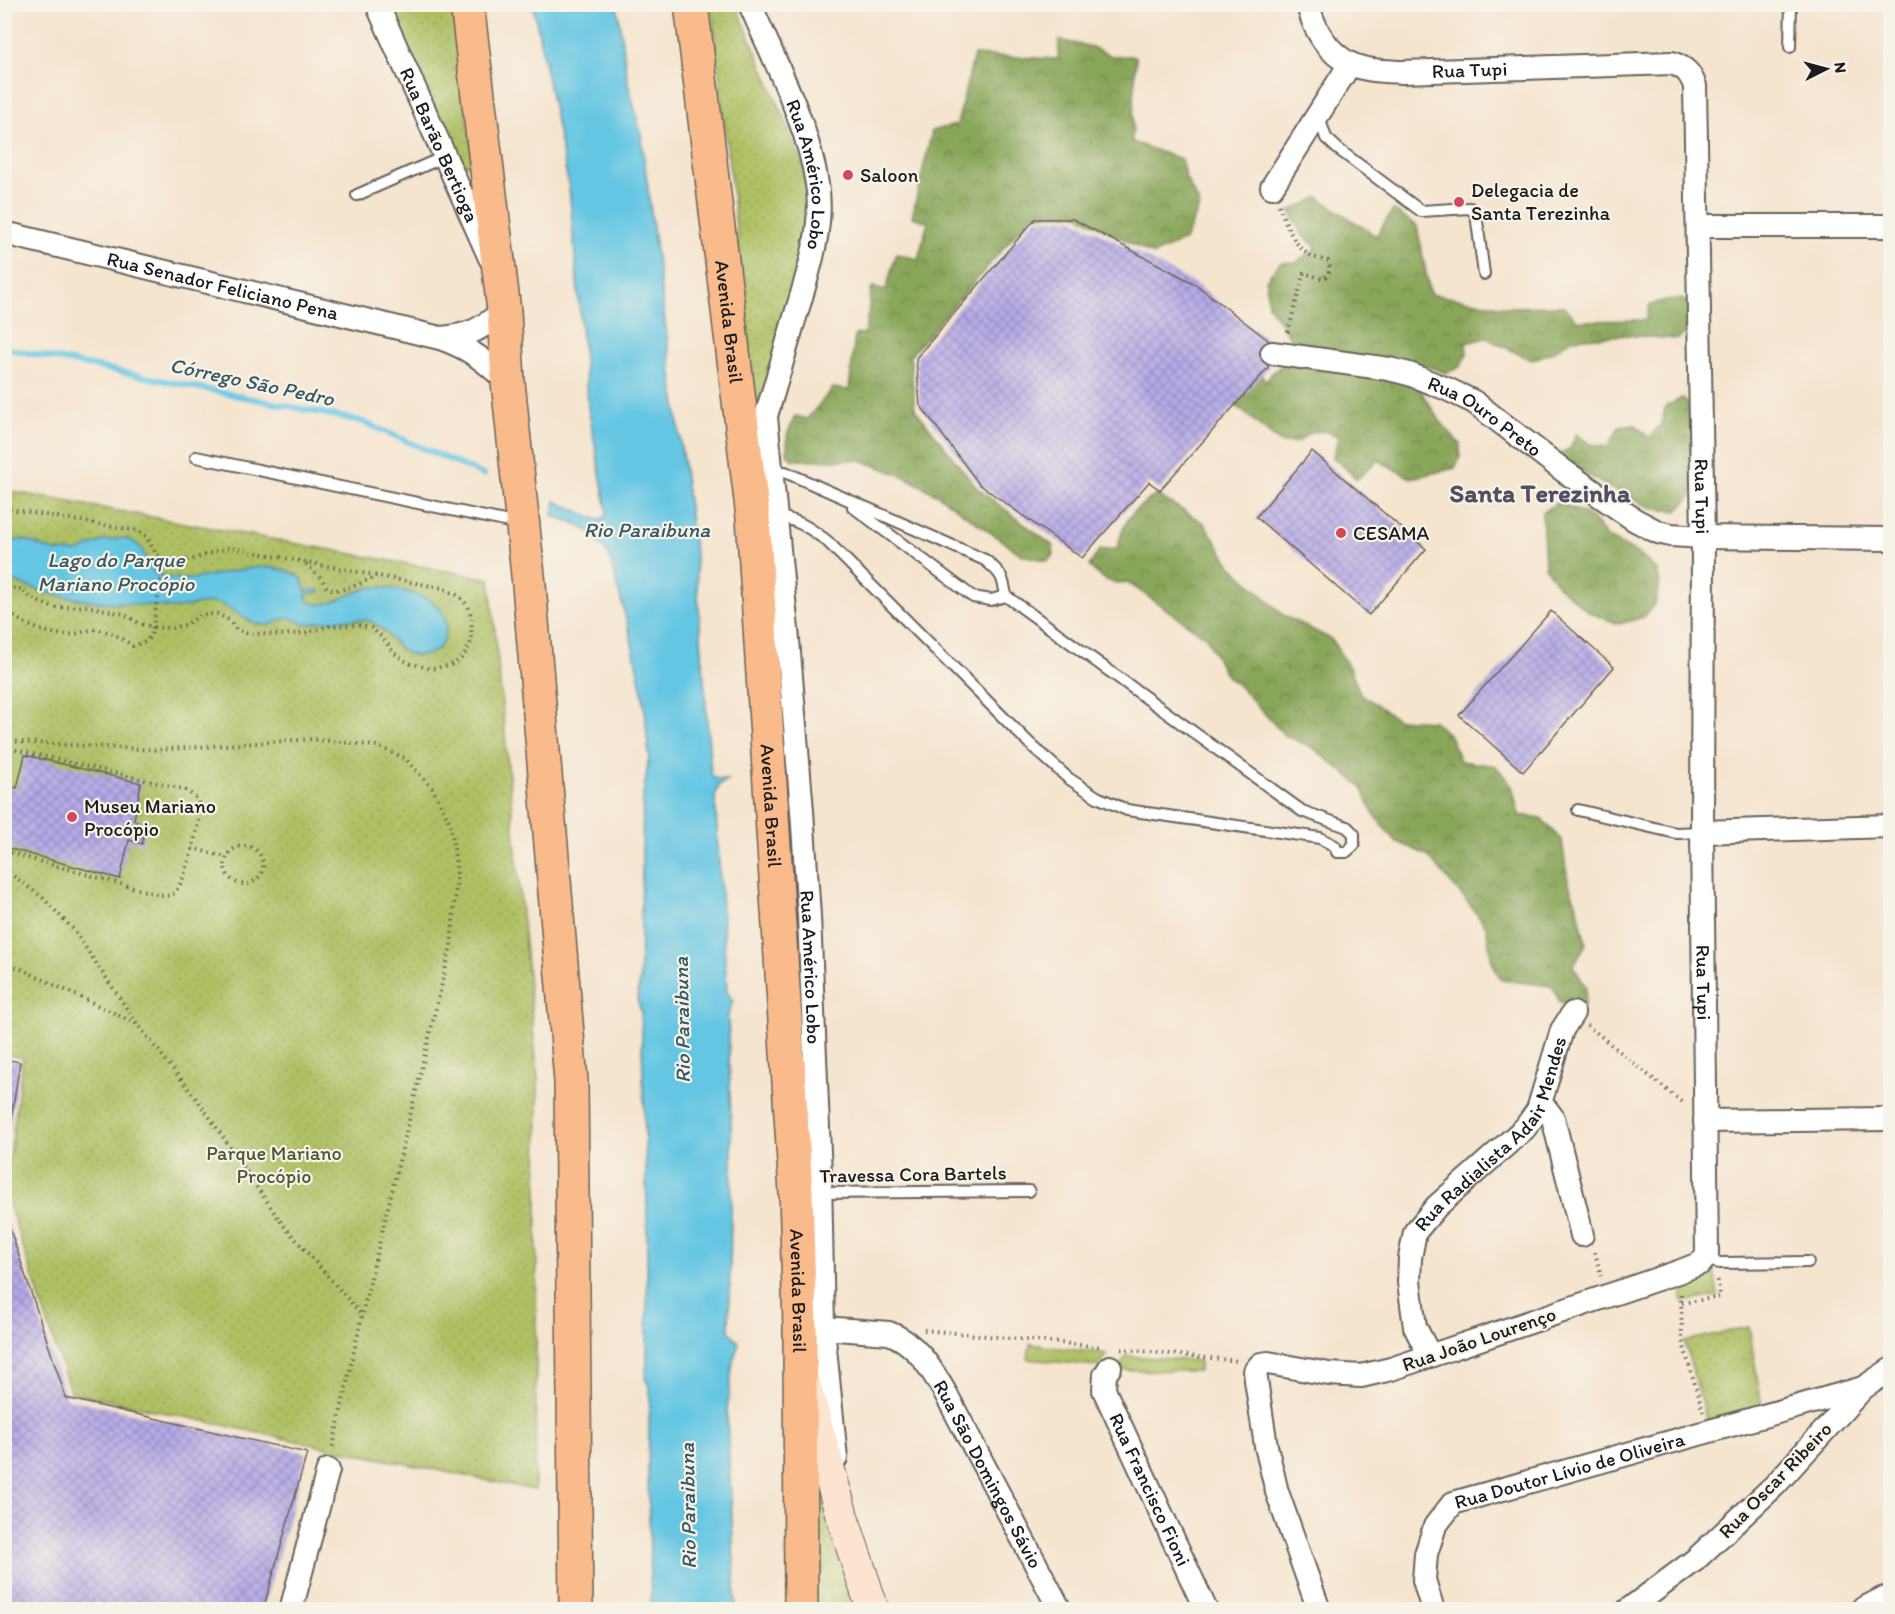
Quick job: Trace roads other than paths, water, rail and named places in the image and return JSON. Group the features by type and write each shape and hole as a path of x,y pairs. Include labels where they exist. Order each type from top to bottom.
{"highway":[{"path":"467,4 503,298 508,382 523,525 571,1082 576,1610"},
{"name":"Avenida Brasil","path":"691,4 756,474 765,517 808,1193 812,1328 800,1372 801,1610"}],"main road":[{"path":"800,1372 842,1516 873,1610"}],"street":[{"name":"Rua Barão Bertioga","path":"377,4 446,156 503,298"},
{"name":"Rua Américo Lobo","path":"750,4 800,121 814,165 819,212 811,261 766,417 756,474"},
{"path":"1272,187 1350,64 1330,49 1316,29 1308,4"},
{"name":"Rua Tupi","path":"1350,64 1376,70 1402,72 1672,63 1684,67 1695,86 1702,537 1702,832 1707,1264"},
{"path":"1698,226 1890,226"},
{"name":"Rua Senador Feliciano Pena","path":"4,233 440,338 463,346 482,357 508,382"},
{"name":"Rua Senador Feliciano Pena","path":"440,338 463,336 478,330 503,298"},
{"name":"Rua Ouro Preto","path":"1277,354 1389,369 1430,381 1474,402 1564,471 1635,520 1671,536 1890,539"},
{"path":"1702,832 1890,826"},
{"name":"Rua Radialista Adair Mendes","path":"1430,1356 1415,1328 1409,1282 1410,1258 1415,1232 1437,1206 1525,1128 1538,1110 1562,1030 1573,1013"},
{"path":"1538,1110 1547,1110 1553,1118 1582,1235"},
{"path":"1705,1121 1890,1119"},
{"name":"Rua João Lourenço","path":"1319,1610 1277,1492 1266,1446 1252,1366 1268,1363 1329,1374 1361,1376 1430,1356 1707,1264"},
{"path":"812,1328 842,1516"},
{"name":"Rua São Domingos Sávio","path":"812,1328 912,1336 932,1368 1060,1610"},
{"name":"Rua Francisco Fioni","path":"1111,1355 1104,1390 1206,1610"},
{"path":"1863,1388 1890,1370"},
{"name":"Rua Oscar Ribeiro","path":"1796,1407 1863,1388"},
{"name":"Rua Oscar Ribeiro","path":"1628,1610 1695,1560 1775,1485 1863,1388"},
{"name":"Rua Doutor Lívio de Oliveira","path":"1433,1610 1424,1580 1426,1554 1435,1526 1453,1503 1796,1407"},
{"path":"291,1610 328,1470"},
{"path":"1861,1610 1885,1598"}],"lane":[{"path":"1790,47 1791,4"},
{"path":"1318,116 1326,138 1421,211 1470,208 1476,214 1484,274"},
{"path":"357,195 446,156"},
{"path":"195,457 523,525"},
{"path":"756,474 785,472 985,560 999,571 1006,596 1302,811 1347,827 1354,834 1354,845 1346,852 1337,852 1335,846 1320,838 1127,810 1097,797 1068,778 1030,744 827,541 805,524 791,519 765,517"},
{"path":"838,496 973,597 991,600 1006,596"},
{"path":"1578,810 1676,833 1702,832"},
{"name":"Travessa Cora Bartels","path":"808,1193 1029,1191"},
{"path":"1707,1264 1808,1262"}],"water":[{"name":"Rio Paraibuna","path":"533,5 617,5 628,83 641,135 695,554 711,775 717,779 729,780 719,785 715,796 727,992 733,1001 728,1015 732,1159 729,1331 739,1343 733,1361 727,1411 736,1609 651,1609 648,1470 650,1388 645,1378 647,1362 647,1207 641,1011 637,999 640,979 643,795 649,757 644,702 630,633 609,555 590,532 572,522 553,516 555,501 598,520 605,517 607,511 588,407 569,187"},
{"name":"Lago do Parque Mariano Procópio","path":"125,538 139,545 155,574 167,577 187,579 260,567 274,568 288,571 301,578 306,591 319,589 320,592 306,594 306,598 311,603 326,604 361,590 376,587 417,595 440,609 445,621 445,635 439,647 434,651 428,654 409,654 395,644 377,625 364,620 305,624 288,618 263,625 256,624 220,604 204,603 173,608 96,601 54,594 5,579 5,541 25,540 54,551 77,552 102,541"}],"waterway":[{"name":"Córrego São Pedro","path":"4,348 361,421 484,475"}],"place":[{"name":"Saloon","path":"848,175"},
{"name":"Delegacia de Santa Terezinha","path":"1459,202"},
{"name":"CESAMA","path":"1341,533"},
{"name":"Museu Mariano Procópio","path":"72,817"}],"district":[{"name":"Santa Terezinha","path":"1540,493"}],"park label":[{"name":"Parque Mariano Procópio","path":"274,1164"}]}
